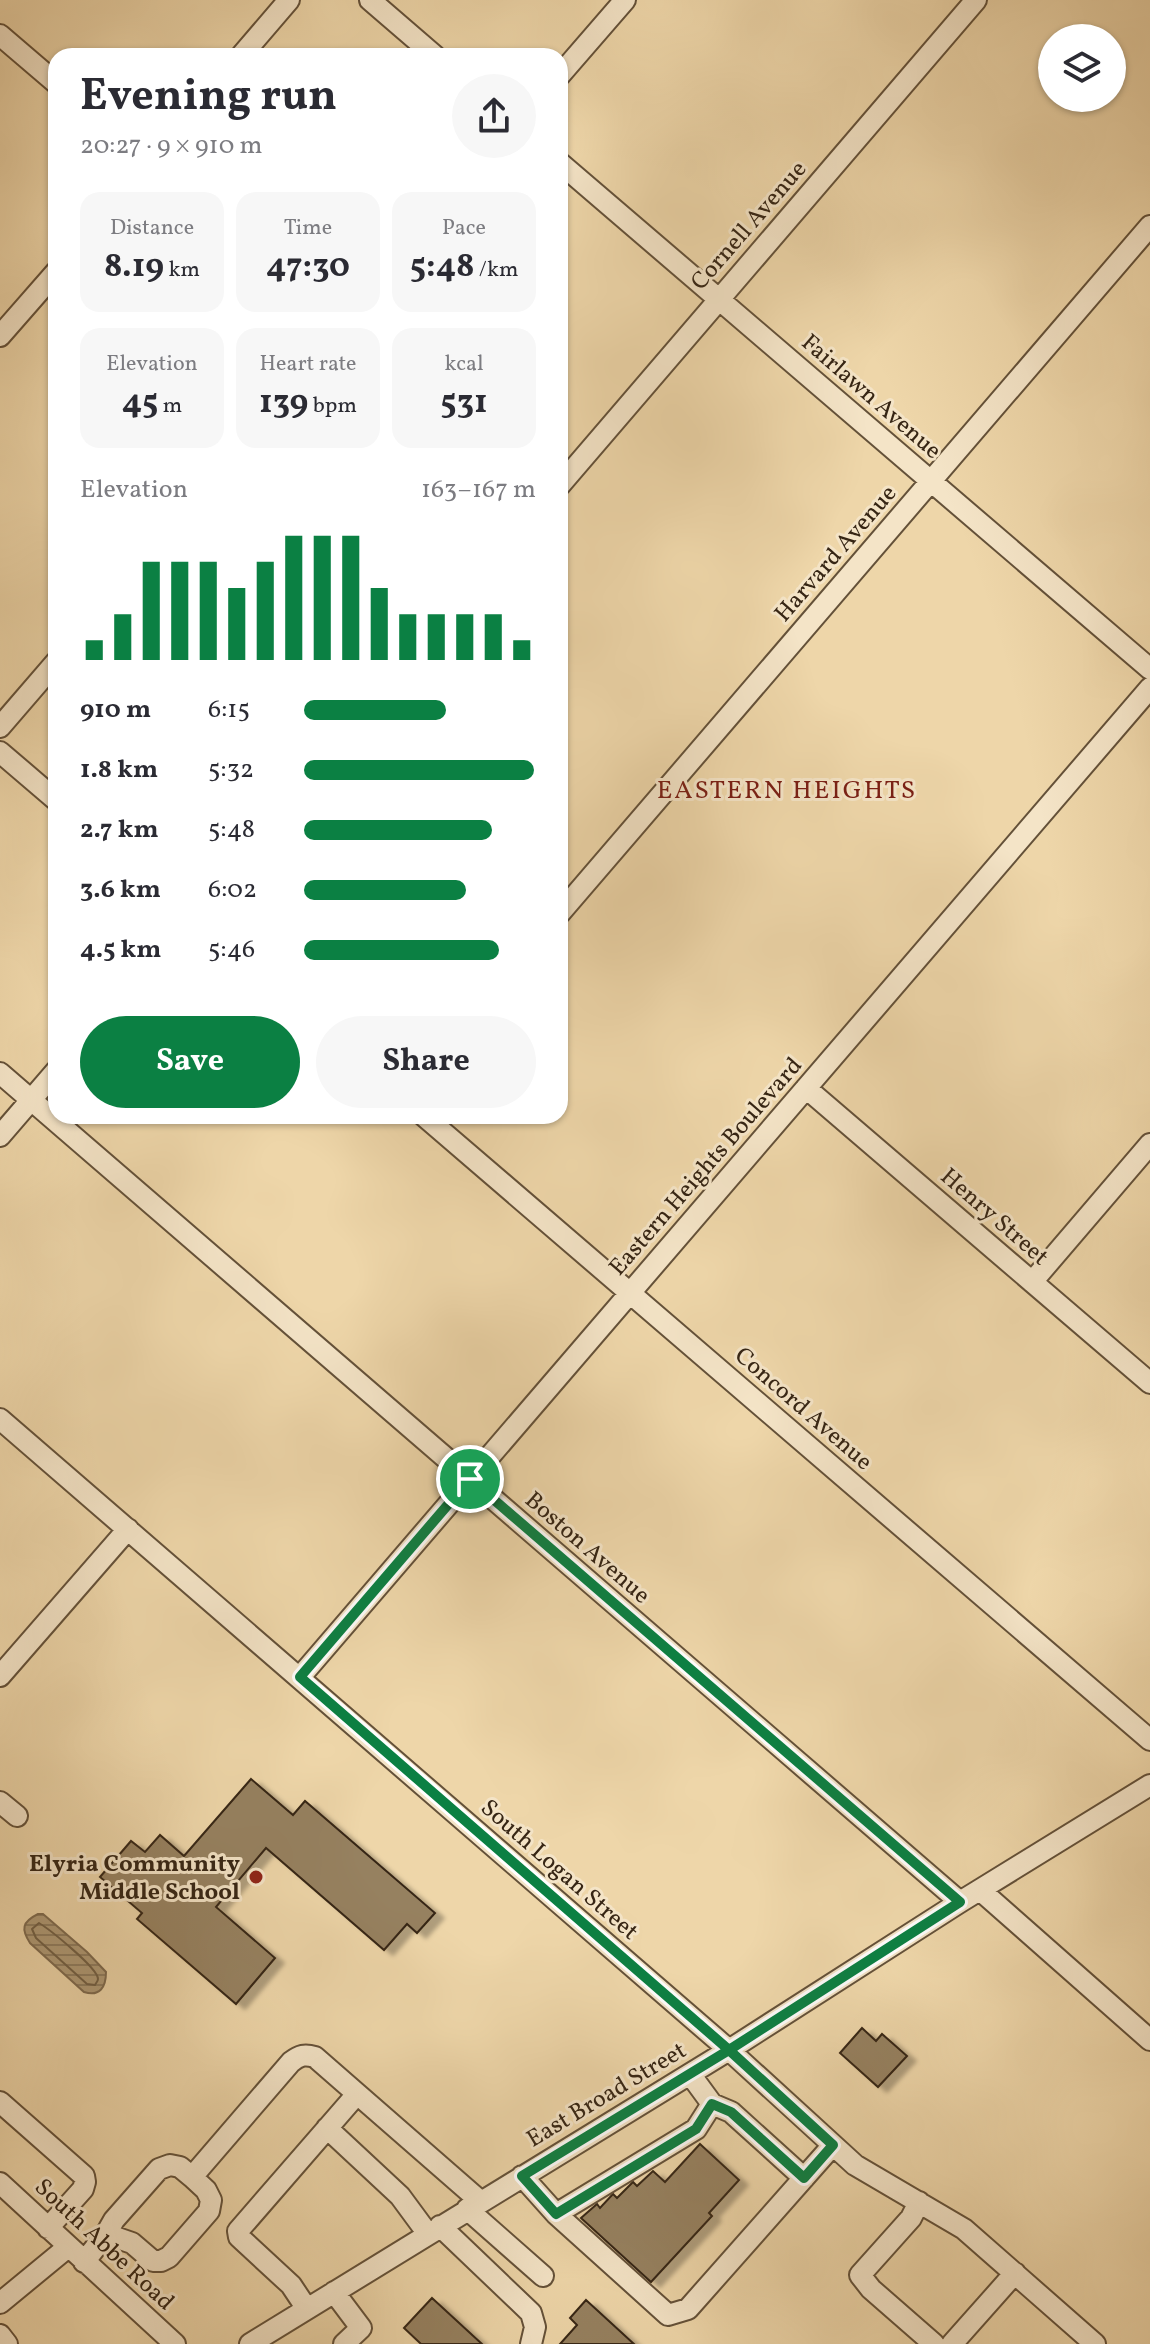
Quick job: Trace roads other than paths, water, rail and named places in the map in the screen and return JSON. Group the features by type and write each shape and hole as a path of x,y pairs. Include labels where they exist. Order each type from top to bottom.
{"street":[{"path":"248,48 289,0"},
{"path":"370,0 426,48"},
{"path":"568,66 625,0"},
{"name":"Cornell Avenue","path":"568,476 976,0"},
{"path":"0,35 48,76"},
{"name":"Fairlawn Avenue","path":"568,170 1150,669"},
{"name":"Harvard Avenue","path":"568,904 1150,226"},
{"path":"0,336 48,281"},
{"path":"0,727 48,671"},
{"name":"Eastern Heights Boulevard","path":"300,1677 1150,688"},
{"path":"0,752 48,793"},
{"name":"Boston Avenue","path":"0,1073 48,1115"},
{"path":"0,1136 48,1080"},
{"name":"Henry Street","path":"806,1088 1150,1383"},
{"name":"Boston Avenue","path":"59,1124 960,1902"},
{"name":"Concord Avenue","path":"433,1124 1150,1740"},
{"path":"1032,1282 1150,1144"},
{"name":"South Logan Street","path":"0,1419 729,2050 855,2165 964,2229 1095,2344"},
{"path":"0,1676 128,1529"},
{"name":"East Broad Street","path":"250,2344 729,2050 1150,1785"},
{"path":"0,1802 17,1816"},
{"path":"980,1890 1150,2040"},
{"path":"192,2177 291,2062 306,2054 315,2057 357,2094 474,2205 543,2276"},
{"path":"690,2074 721,2108 804,2178"},
{"path":"307,2309 291,2285 239,2237 238,2231 357,2094"},
{"path":"0,2102 84,2176 83,2189 48,2228"},
{"path":"556,2214 696,2129 721,2108"},
{"path":"327,2128 434,2230 531,2313 533,2339"},
{"path":"522,2176 556,2214 668,2315 688,2309 833,2145"},
{"path":"0,2303 106,2234 114,2220 159,2169 170,2165 180,2167 206,2190 211,2200 209,2211 169,2257 161,2261 153,2261 132,2243 106,2234"},
{"name":"South Abbe Road","path":"0,2183 175,2344"},
{"path":"919,2202 911,2218 860,2275 871,2289 934,2344"},
{"path":"952,2344 1015,2273"},
{"path":"334,2292 368,2336 344,2344"},
{"path":"0,2335 7,2344"}],"water":[{"path":"38,1914 43,1914 106,1972 101,1990 84,1992 30,1943 25,1926"}],"place":[{"name":"Elyria Community Middle School","path":"256,1877"}],"district":[{"name":"EASTERN HEIGHTS","path":"787,789"}]}
